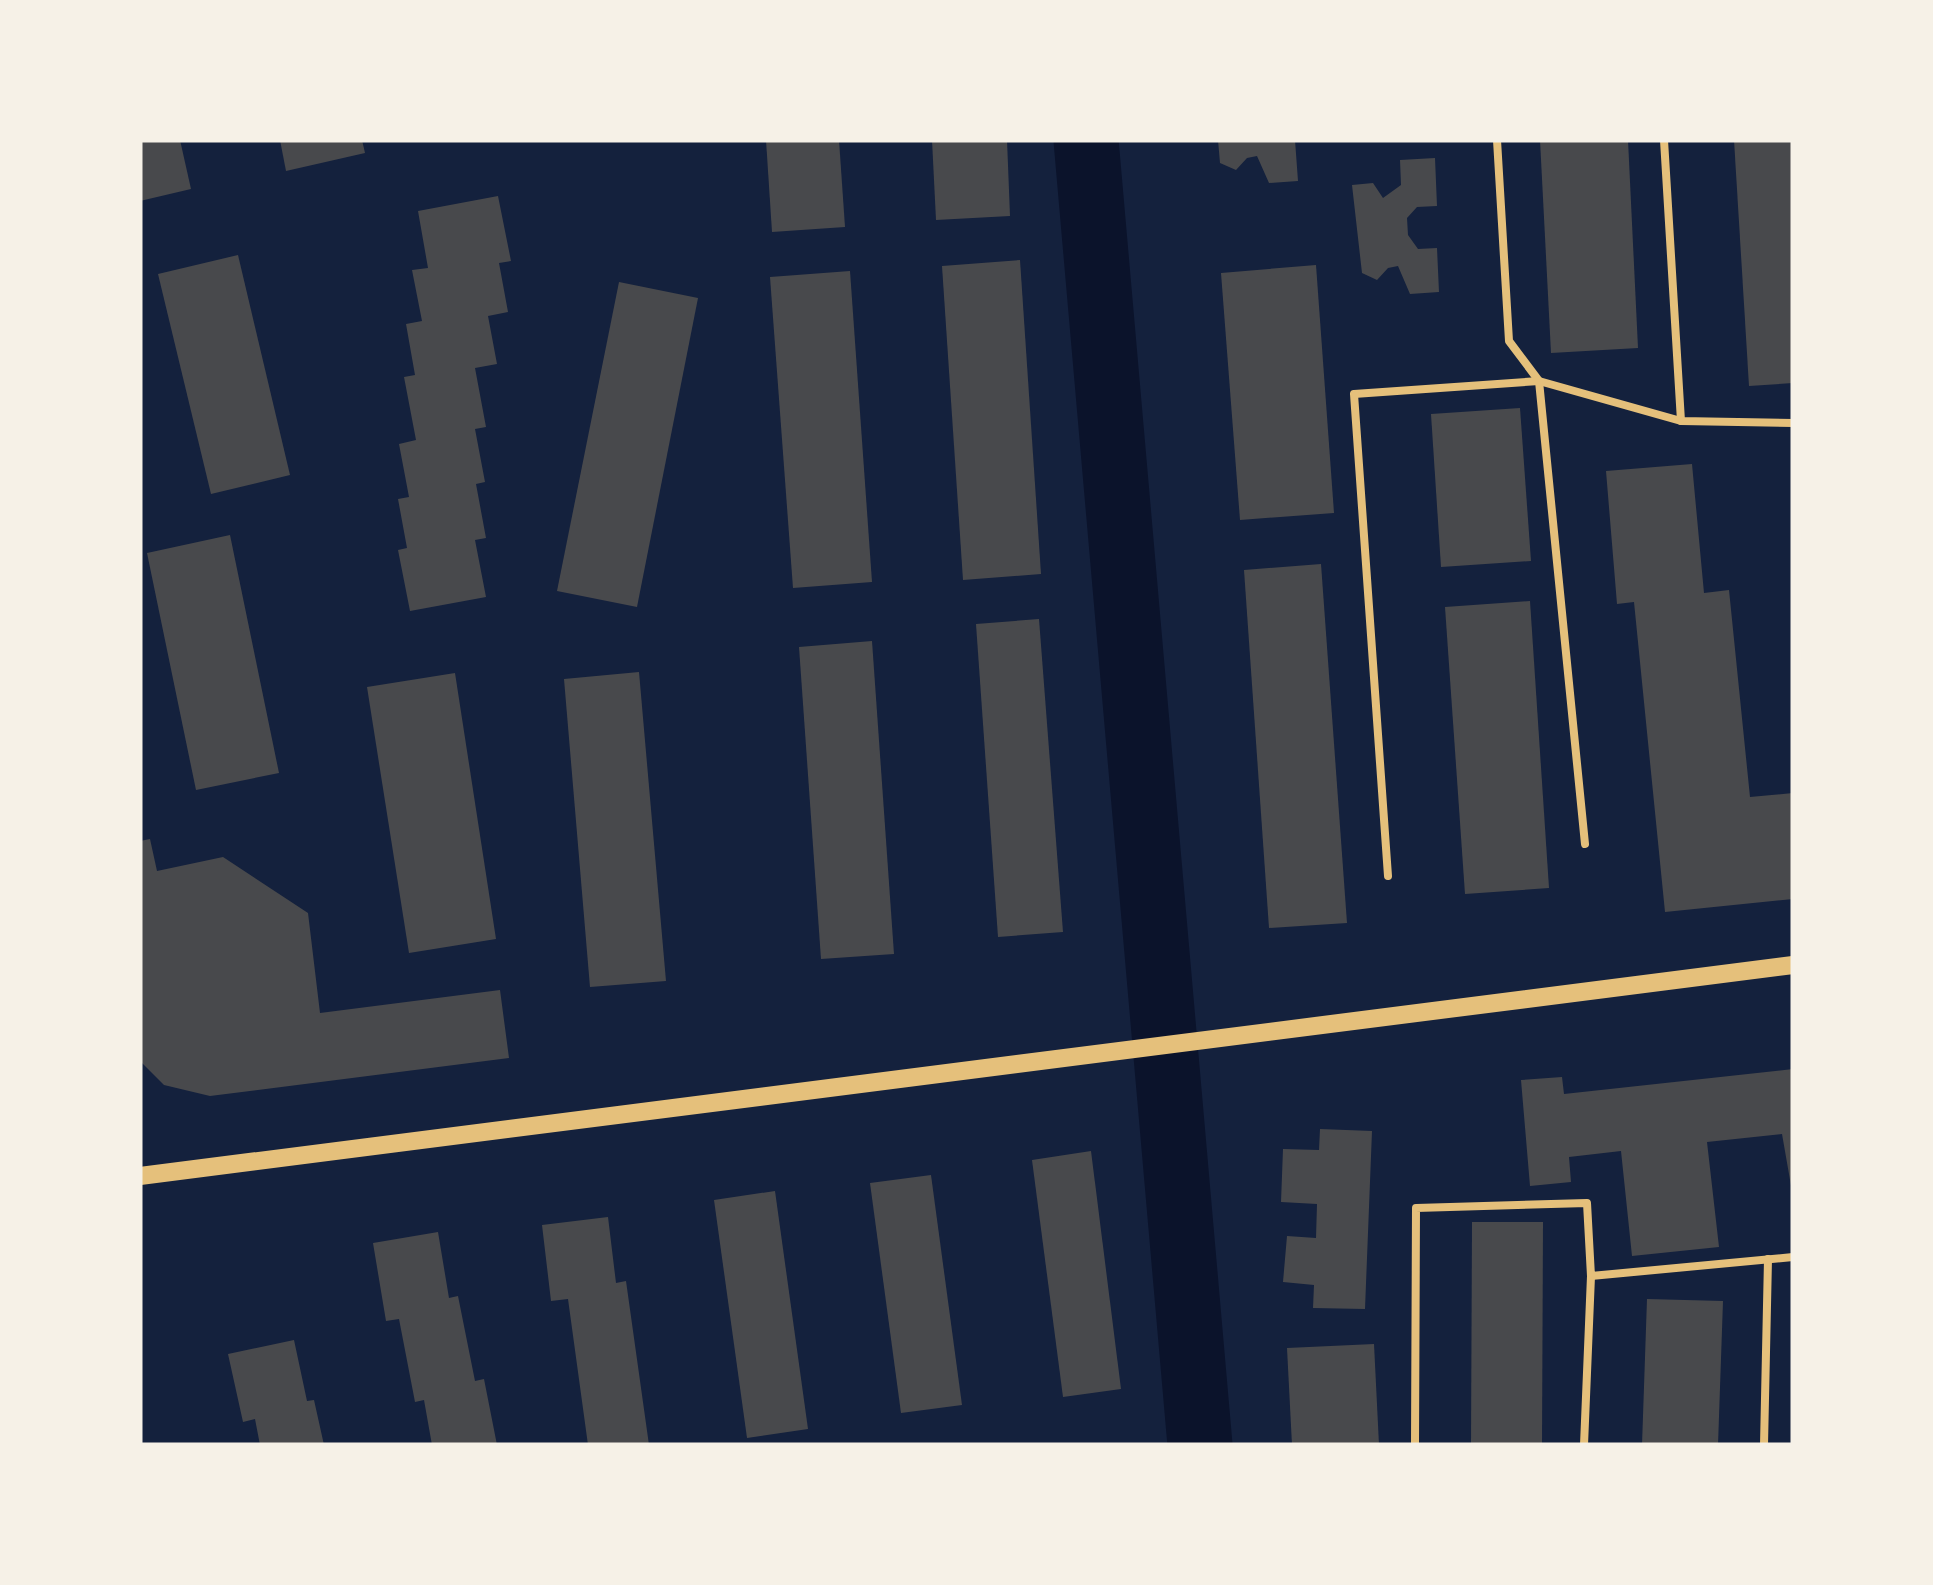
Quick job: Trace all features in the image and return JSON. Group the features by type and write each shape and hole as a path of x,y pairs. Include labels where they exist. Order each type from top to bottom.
{"street":[{"path":"140,1176 1793,965"}],"lane":[{"path":"1497,140 1509,341 1539,381 1584,844"},
{"path":"1664,140 1682,422"},
{"path":"1388,876 1354,394 1539,381 1682,422 1793,423"},
{"path":"1415,1445 1416,1208 1587,1203 1591,1276 1584,1445"},
{"path":"1591,1276 1793,1256"},
{"path":"1764,1445 1768,1259"}],"building":[{"path":"140,140 180,140 191,189 140,201"},
{"path":"280,140 362,140 365,153 286,171"},
{"path":"766,140 839,140 845,227 772,232"},
{"path":"932,140 1007,140 1010,216 936,220"},
{"path":"1218,140 1295,140 1298,181 1269,183 1257,156 1247,158 1236,170 1220,163"},
{"path":"1540,140 1628,140 1638,348 1551,353"},
{"path":"1734,140 1793,140 1793,383 1749,386"},
{"path":"1435,158 1437,206 1417,207 1407,218 1408,235 1418,249 1437,248 1439,292 1410,294 1398,266 1388,268 1377,280 1362,273 1352,185 1373,183 1383,198 1401,185 1400,160"},
{"path":"498,196 511,261 499,263 508,312 488,316 497,364 475,368 486,427 475,429 485,482 476,484 486,538 475,540 486,597 410,611 398,550 407,548 398,499 409,497 399,444 416,440 404,377 415,375 406,324 422,321 412,270 428,268 418,211"},
{"path":"238,255 290,475 211,494 158,274"},
{"path":"1020,260 1041,574 963,580 942,266"},
{"path":"1316,265 1334,513 1240,520 1221,273"},
{"path":"850,271 872,582 793,588 770,277"},
{"path":"619,282 698,298 637,607 557,591"},
{"path":"1520,408 1531,561 1441,567 1431,414"},
{"path":"1692,464 1704,593 1729,590 1750,797 1793,793 1793,899 1665,912 1634,602 1617,604 1606,471"},
{"path":"230,535 279,773 196,790 147,553"},
{"path":"1321,564 1347,923 1269,928 1244,570"},
{"path":"1530,601 1549,888 1465,894 1445,607"},
{"path":"1039,619 1063,932 998,937 976,624"},
{"path":"872,641 894,954 821,959 799,647"},
{"path":"639,672 666,981 590,987 564,679"},
{"path":"455,673 496,939 409,953 367,687"},
{"path":"150,839 157,871 223,857 308,913 320,1013 500,990 509,1058 210,1096 164,1085 140,1061 140,841"},
{"path":"1793,1069 1793,1197 1782,1134 1707,1142 1719,1247 1632,1256 1621,1151 1569,1157 1571,1182 1530,1186 1521,1080 1562,1077 1564,1094"},
{"path":"1320,1129 1372,1131 1365,1309 1313,1308 1314,1285 1283,1282 1287,1236 1316,1238 1317,1204 1281,1202 1283,1149 1319,1150"},
{"path":"1091,1151 1121,1389 1063,1397 1032,1160"},
{"path":"931,1175 962,1405 901,1413 870,1183"},
{"path":"775,1191 808,1429 747,1438 714,1200"},
{"path":"608,1217 616,1283 626,1281 649,1445 588,1445 568,1299 551,1301 542,1225"},
{"path":"1472,1222 1543,1222 1542,1445 1471,1445"},
{"path":"438,1232 449,1298 458,1296 475,1381 484,1379 497,1445 432,1445 424,1400 415,1402 399,1319 386,1321 373,1243"},
{"path":"1647,1299 1723,1301 1718,1445 1642,1445"},
{"path":"294,1340 307,1401 314,1400 324,1445 260,1445 255,1419 243,1422 228,1354"},
{"path":"1374,1344 1379,1445 1292,1445 1287,1348"}],"waterway":[{"path":"1086,140 1200,1445"}]}
